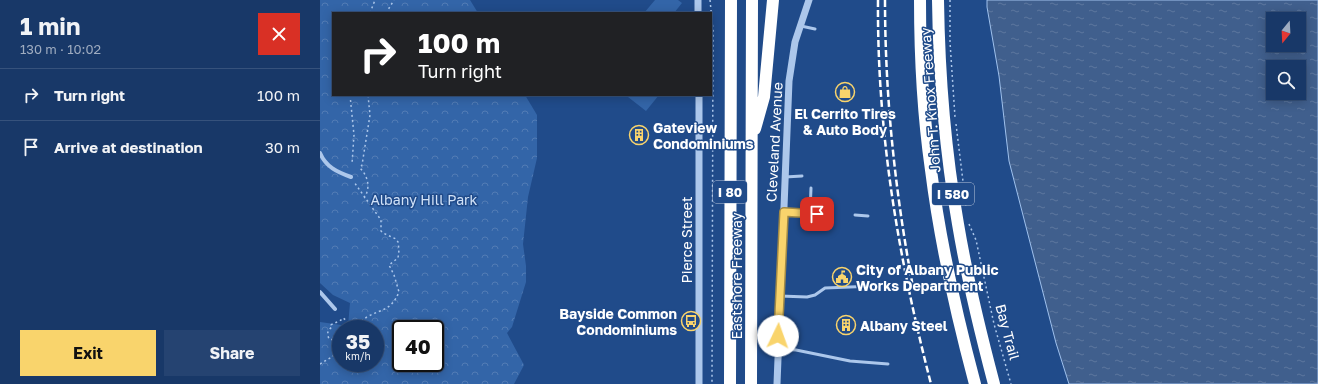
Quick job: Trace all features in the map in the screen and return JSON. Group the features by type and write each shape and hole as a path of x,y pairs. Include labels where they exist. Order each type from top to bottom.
{"highway":[{"name":"Eastshore Freeway","path":"730,384 731,0"},
{"name":"Eastshore Freeway","path":"751,384 752,0"},
{"path":"751,143 764,97 773,0"},
{"name":"John T. Knox Freeway","path":"920,0 924,97 928,151 935,203 948,275 975,384"},
{"name":"John T. Knox Freeway","path":"938,0 942,87 952,187 969,279 994,384"}],"street":[{"path":"698,0 698,12"},
{"name":"Cleveland Avenue","path":"776,384 789,80 794,42 809,0"},
{"name":"Pierce Street","path":"699,96 699,384"},
{"path":"320,153 322,159 329,166 340,173 351,177"},
{"path":"320,292 335,309"}],"lane":[{"path":"799,26 815,29"},
{"path":"785,177 802,176"},
{"path":"810,213 811,188"},
{"path":"784,212 817,214"},
{"path":"855,215 868,216"},
{"path":"780,296 815,295 825,288 875,286"},
{"path":"778,349 796,350 850,360 888,364"}],"path":[{"path":"370,12 375,0"},
{"path":"387,12 394,0"},
{"path":"710,0 711,12"},
{"path":"950,0 950,42 955,121 966,207"},
{"path":"712,20 712,384"},
{"path":"350,96 354,135 352,164"},
{"path":"364,198 368,185 366,177 360,168 362,165 370,114 368,96"},
{"path":"356,187 381,220 381,231 383,234 389,235 396,239 399,250 398,258 389,264 399,292 395,301 386,309 363,320"},
{"name":"Bay Trail","path":"968,223 976,240 994,324 1011,384"},
{"path":"332,327 328,330 329,339 332,340"},
{"path":"320,364 332,357"}],"green space":[{"name":"Albany Hill Park","path":"320,0 470,0 477,12 332,12 332,96 526,96 537,115 537,158 528,197 523,244 526,266 526,282 512,327 507,333 524,365 514,384 320,384 320,322 332,324 332,372 384,372 384,320 349,320 350,303 333,295 320,283"},
{"path":"655,0 678,0 682,3 675,12 645,12"},
{"path":"628,96 658,96 646,111"}],"water":[{"path":"987,0 1318,0 1318,384 1069,384 1056,343 1009,161 999,76"}],"railway":[{"path":"878,0 881,98 892,194 899,241 919,336 931,384"},
{"path":"885,0 885,36 892,144 901,216 913,287"}],"place":[{"name":"El Cerrito Tires & Auto Body","path":"845,92"},
{"name":"Gateview Condominiums","path":"639,135"},
{"name":"City of Albany Public Works Department","path":"842,277"},
{"name":"Bayside Common Condominiums","path":"691,321"},
{"name":"Albany Steel","path":"846,325"}],"route":[{"path":"778,336 784,212 817,214"}]}
